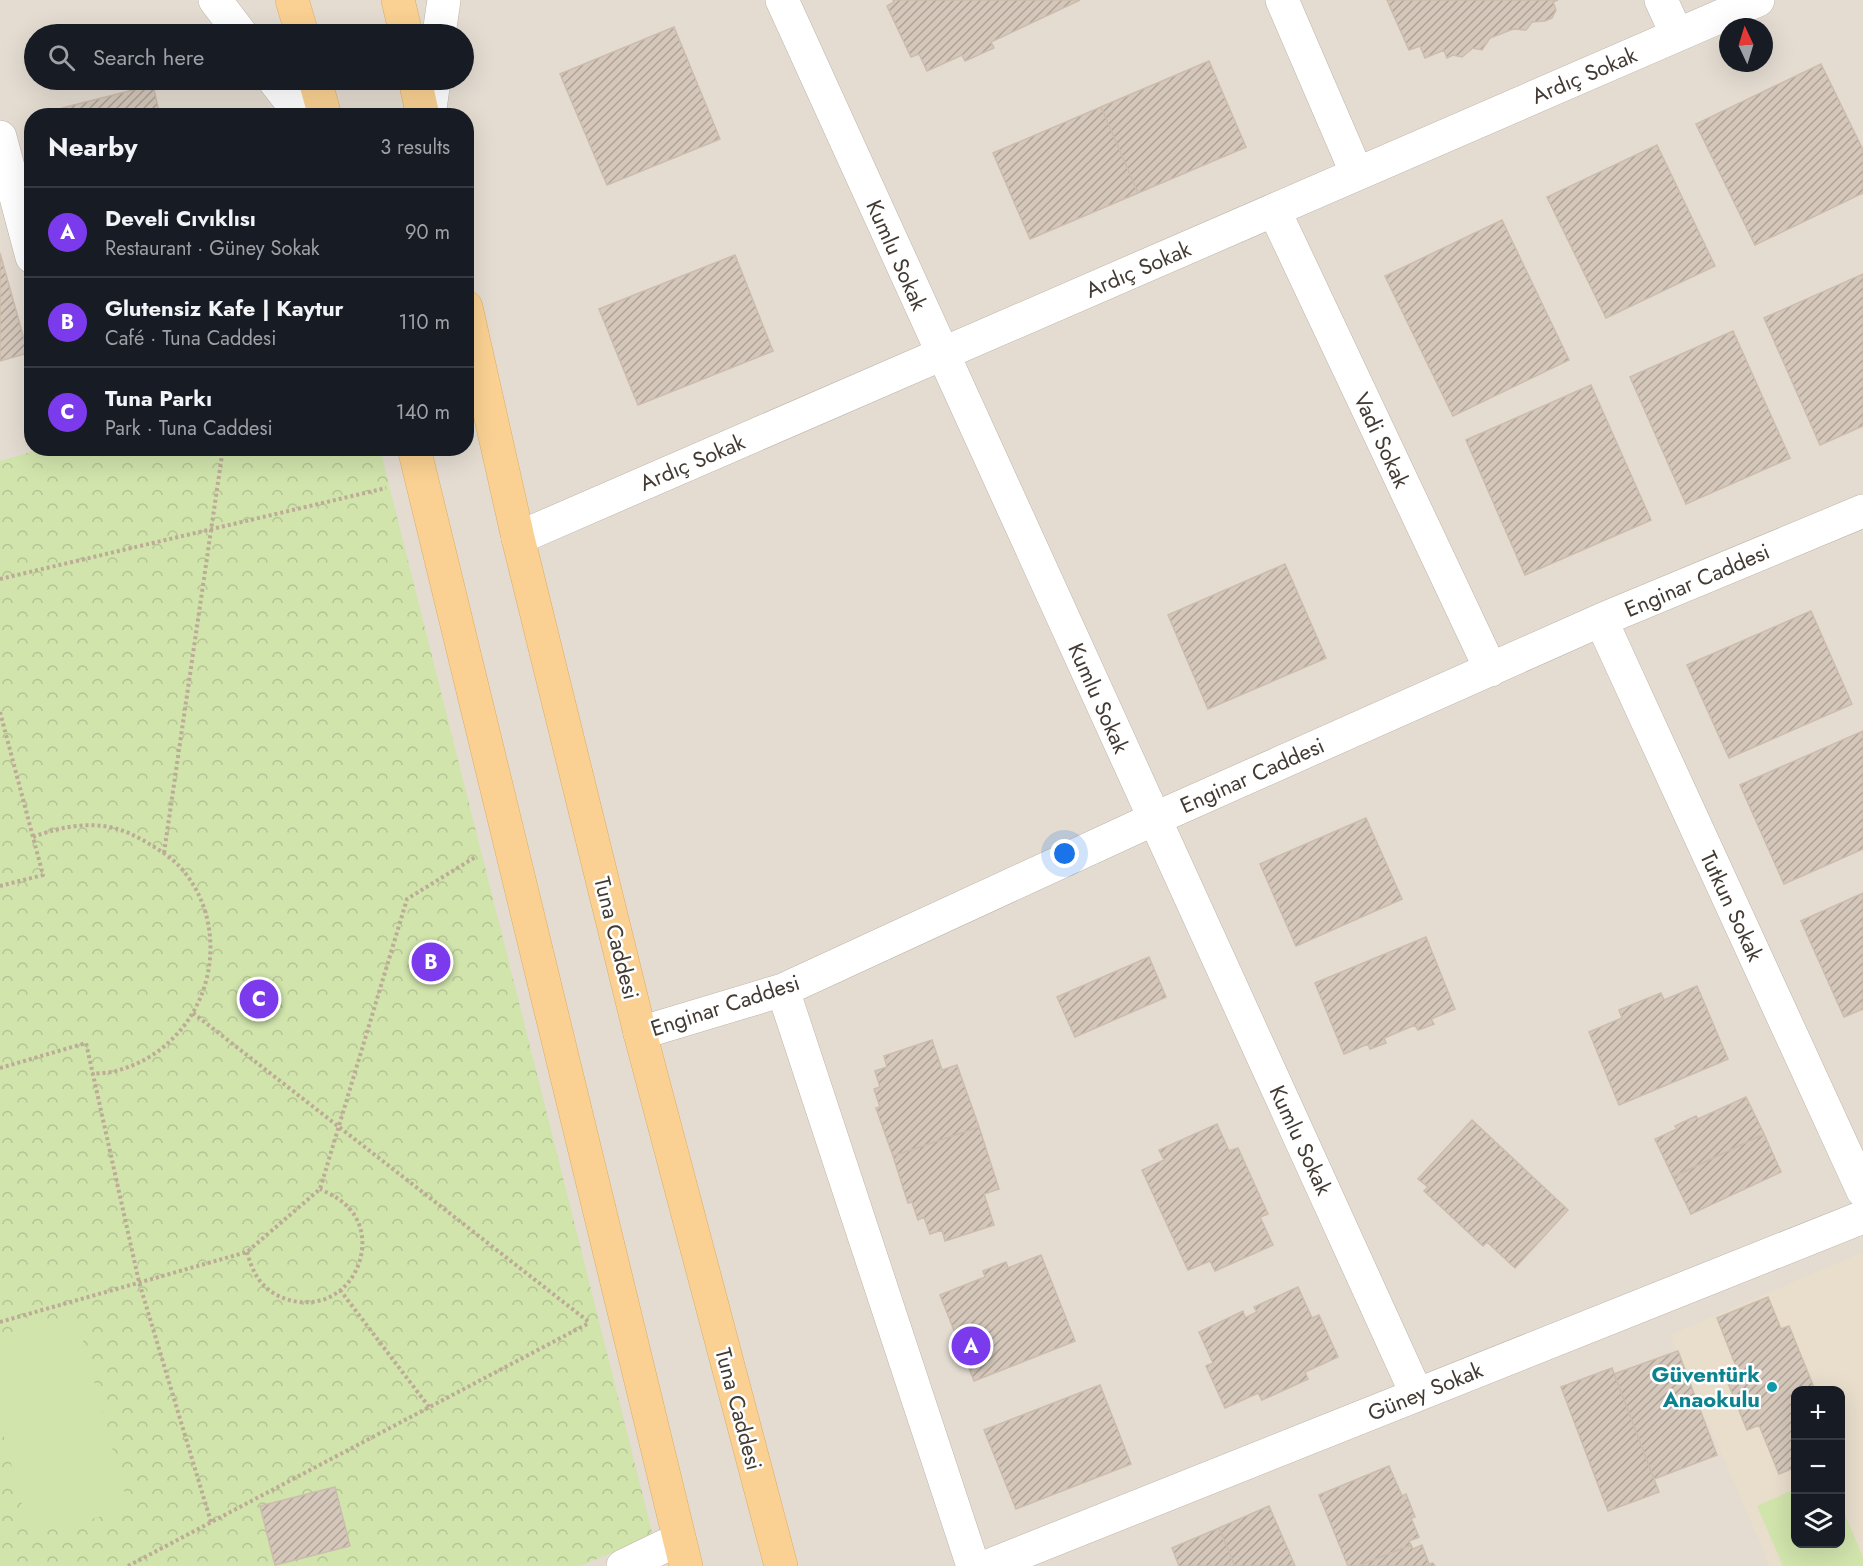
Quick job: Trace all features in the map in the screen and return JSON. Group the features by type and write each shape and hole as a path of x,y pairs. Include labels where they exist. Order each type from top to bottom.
{"main road":[{"path":"292,0 299,24"},
{"path":"398,0 404,24"},
{"path":"318,90 323,108"},
{"path":"418,90 421,108"},
{"name":"Tuna Caddesi","path":"474,342 519,537 640,1033 781,1566"},
{"path":"418,464 682,1552"}],"street":[{"path":"215,0 233,24"},
{"path":"441,24 444,0"},
{"name":"Kumlu Sokak","path":"782,0 1417,1395"},
{"path":"1282,0 1357,174"},
{"path":"1661,0 1677,35"},
{"name":"Ardıç Sokak","path":"519,537 1758,0"},
{"path":"282,90 296,108"},
{"path":"430,108 433,90"},
{"path":"0,137 24,227"},
{"name":"Vadi Sokak","path":"1274,210 1491,670"},
{"name":"Enginar Caddesi","path":"640,1033 783,990 1154,819 1601,620 1863,511"},
{"name":"Tutkun Sokak","path":"1601,620 1863,1191"},
{"path":"783,990 973,1566"},
{"name":"Güney Sokak","path":"988,1566 1863,1217"},
{"path":"623,1566 682,1552"}],"path":[{"path":"164,853 223,456"},
{"path":"0,579 212,529 418,464"},
{"path":"0,712 43,875 0,886"},
{"path":"33,837 53,830 81,825 109,827 136,835 164,853 181,868 197,891 207,917 211,945 209,973 201,1000 187,1023 168,1044 145,1060 119,1071 92,1074"},
{"path":"0,1322 248,1252 320,1189 407,899 508,837"},
{"path":"128,1566 590,1322 193,1013"},
{"path":"0,1068 86,1043 139,1282 211,1522"},
{"path":"248,1252 252,1268 260,1282 273,1293 287,1300 321,1301 336,1294 349,1283 362,1253 362,1237 358,1221 348,1207 335,1196 320,1189"},
{"path":"340,1290 429,1407"}],"shaded area":[{"path":"0,0 1863,0 1863,1566 0,1566"},
{"path":"1863,1252 1863,1566 1770,1566 1670,1335"}],"green space":[{"path":"24,454 24,456 382,456 653,1536 580,1566 0,1566 0,461"},
{"path":"76,1315 129,1509 30,1535 0,1422 0,1335"},
{"path":"1791,1491 1791,1548 1845,1548 1845,1514 1863,1557 1863,1566 1783,1566 1757,1506"}],"building":[{"path":"893,0 1080,0 991,42 994,48 965,61 962,55 927,71 919,54 911,57 887,6 894,2"},
{"path":"1387,0 1558,0 1553,2 1556,10 1552,18 1532,22 1526,30 1513,29 1490,38 1482,50 1473,48 1462,57 1453,55 1447,58 1444,50 1425,58 1420,46 1409,50"},
{"path":"674,27 720,139 607,185 560,74"},
{"path":"1209,61 1246,147 1138,193 1101,107"},
{"path":"1821,64 1863,150 1863,193 1755,245 1696,124"},
{"path":"133,90 154,90 158,108 62,108"},
{"path":"1101,107 1138,193 1030,239 993,153"},
{"path":"1657,145 1715,266 1606,318 1547,197"},
{"path":"1502,220 1569,360 1453,416 1385,276"},
{"path":"0,253 24,339 24,354 0,361"},
{"path":"735,255 773,351 638,405 599,309"},
{"path":"1863,274 1863,426 1820,445 1764,318"},
{"path":"1733,331 1790,458 1686,504 1630,377"},
{"path":"1591,385 1651,520 1525,575 1466,440"},
{"path":"1285,564 1326,658 1208,709 1168,615"},
{"path":"1811,611 1852,704 1729,758 1687,665"},
{"path":"1863,731 1863,849 1784,884 1740,785"},
{"path":"1366,818 1402,899 1296,946 1260,864"},
{"path":"1863,893 1863,1009 1844,1017 1801,921"},
{"path":"1426,937 1455,1009 1431,1019 1434,1024 1418,1030 1415,1025 1384,1038 1386,1043 1370,1049 1368,1044 1344,1054 1315,983"},
{"path":"1149,957 1166,997 1075,1037 1057,997"},
{"path":"1697,986 1728,1059 1619,1105 1589,1032 1622,1018 1619,1010 1661,993 1664,1000"},
{"path":"932,1040 942,1070 957,1065 979,1127 893,1156 876,1108 880,1107 874,1089 880,1087 875,1071 887,1067 884,1056"},
{"path":"1746,1097 1764,1134 1673,1177 1655,1139 1677,1129 1675,1126 1696,1116 1698,1119"},
{"path":"1472,1120 1568,1210 1515,1268 1487,1242 1483,1246 1424,1191 1428,1187 1418,1179"},
{"path":"1217,1124 1229,1151 1238,1148 1268,1214 1260,1217 1273,1245 1215,1271 1210,1261 1188,1270 1142,1170 1164,1160 1159,1150"},
{"path":"979,1127 999,1189 984,1194 994,1225 945,1241 942,1230 930,1234 924,1217 918,1220 912,1202 908,1203 893,1156"},
{"path":"1764,1134 1781,1172 1691,1214 1673,1177"},
{"path":"1041,1255 1075,1341 974,1381 940,1295 985,1277 983,1271 1006,1262 1008,1268"},
{"path":"1298,1287 1312,1318 1319,1315 1338,1357 1305,1372 1308,1379 1262,1400 1258,1393 1225,1408 1206,1366 1213,1363 1199,1332 1243,1311 1245,1318 1257,1312 1254,1307"},
{"name":"Güventürk Anaokulu","path":"1768,1297 1781,1329 1789,1326 1813,1386 1791,1386 1791,1469 1779,1474 1759,1425 1747,1430 1728,1383 1741,1379 1717,1318"},
{"path":"1678,1351 1717,1455 1654,1479 1614,1374"},
{"path":"1612,1368 1659,1492 1608,1511 1561,1387"},
{"path":"1100,1385 1131,1464 1016,1509 984,1430"},
{"path":"1389,1466 1402,1496 1406,1494 1415,1517 1411,1518 1419,1537 1409,1541 1411,1545 1358,1566 1348,1566 1319,1495"},
{"path":"335,1487 350,1546 275,1565 260,1506"},
{"path":"1269,1506 1295,1566 1235,1566 1219,1528"},
{"path":"1219,1528 1235,1566 1179,1566 1172,1548"},
{"path":"1411,1545 1413,1549 1422,1545 1429,1564 1433,1563 1435,1566 1358,1566"}],"place":[{"name":"Glutensiz Kafe | Kaytur","path":"431,962"},
{"name":"Tuna Parkı","path":"259,999"},
{"name":"Develi Cıvıklısı","path":"971,1346"},
{"name":"Güventürk Anaokulu","path":"1772,1387"}]}
